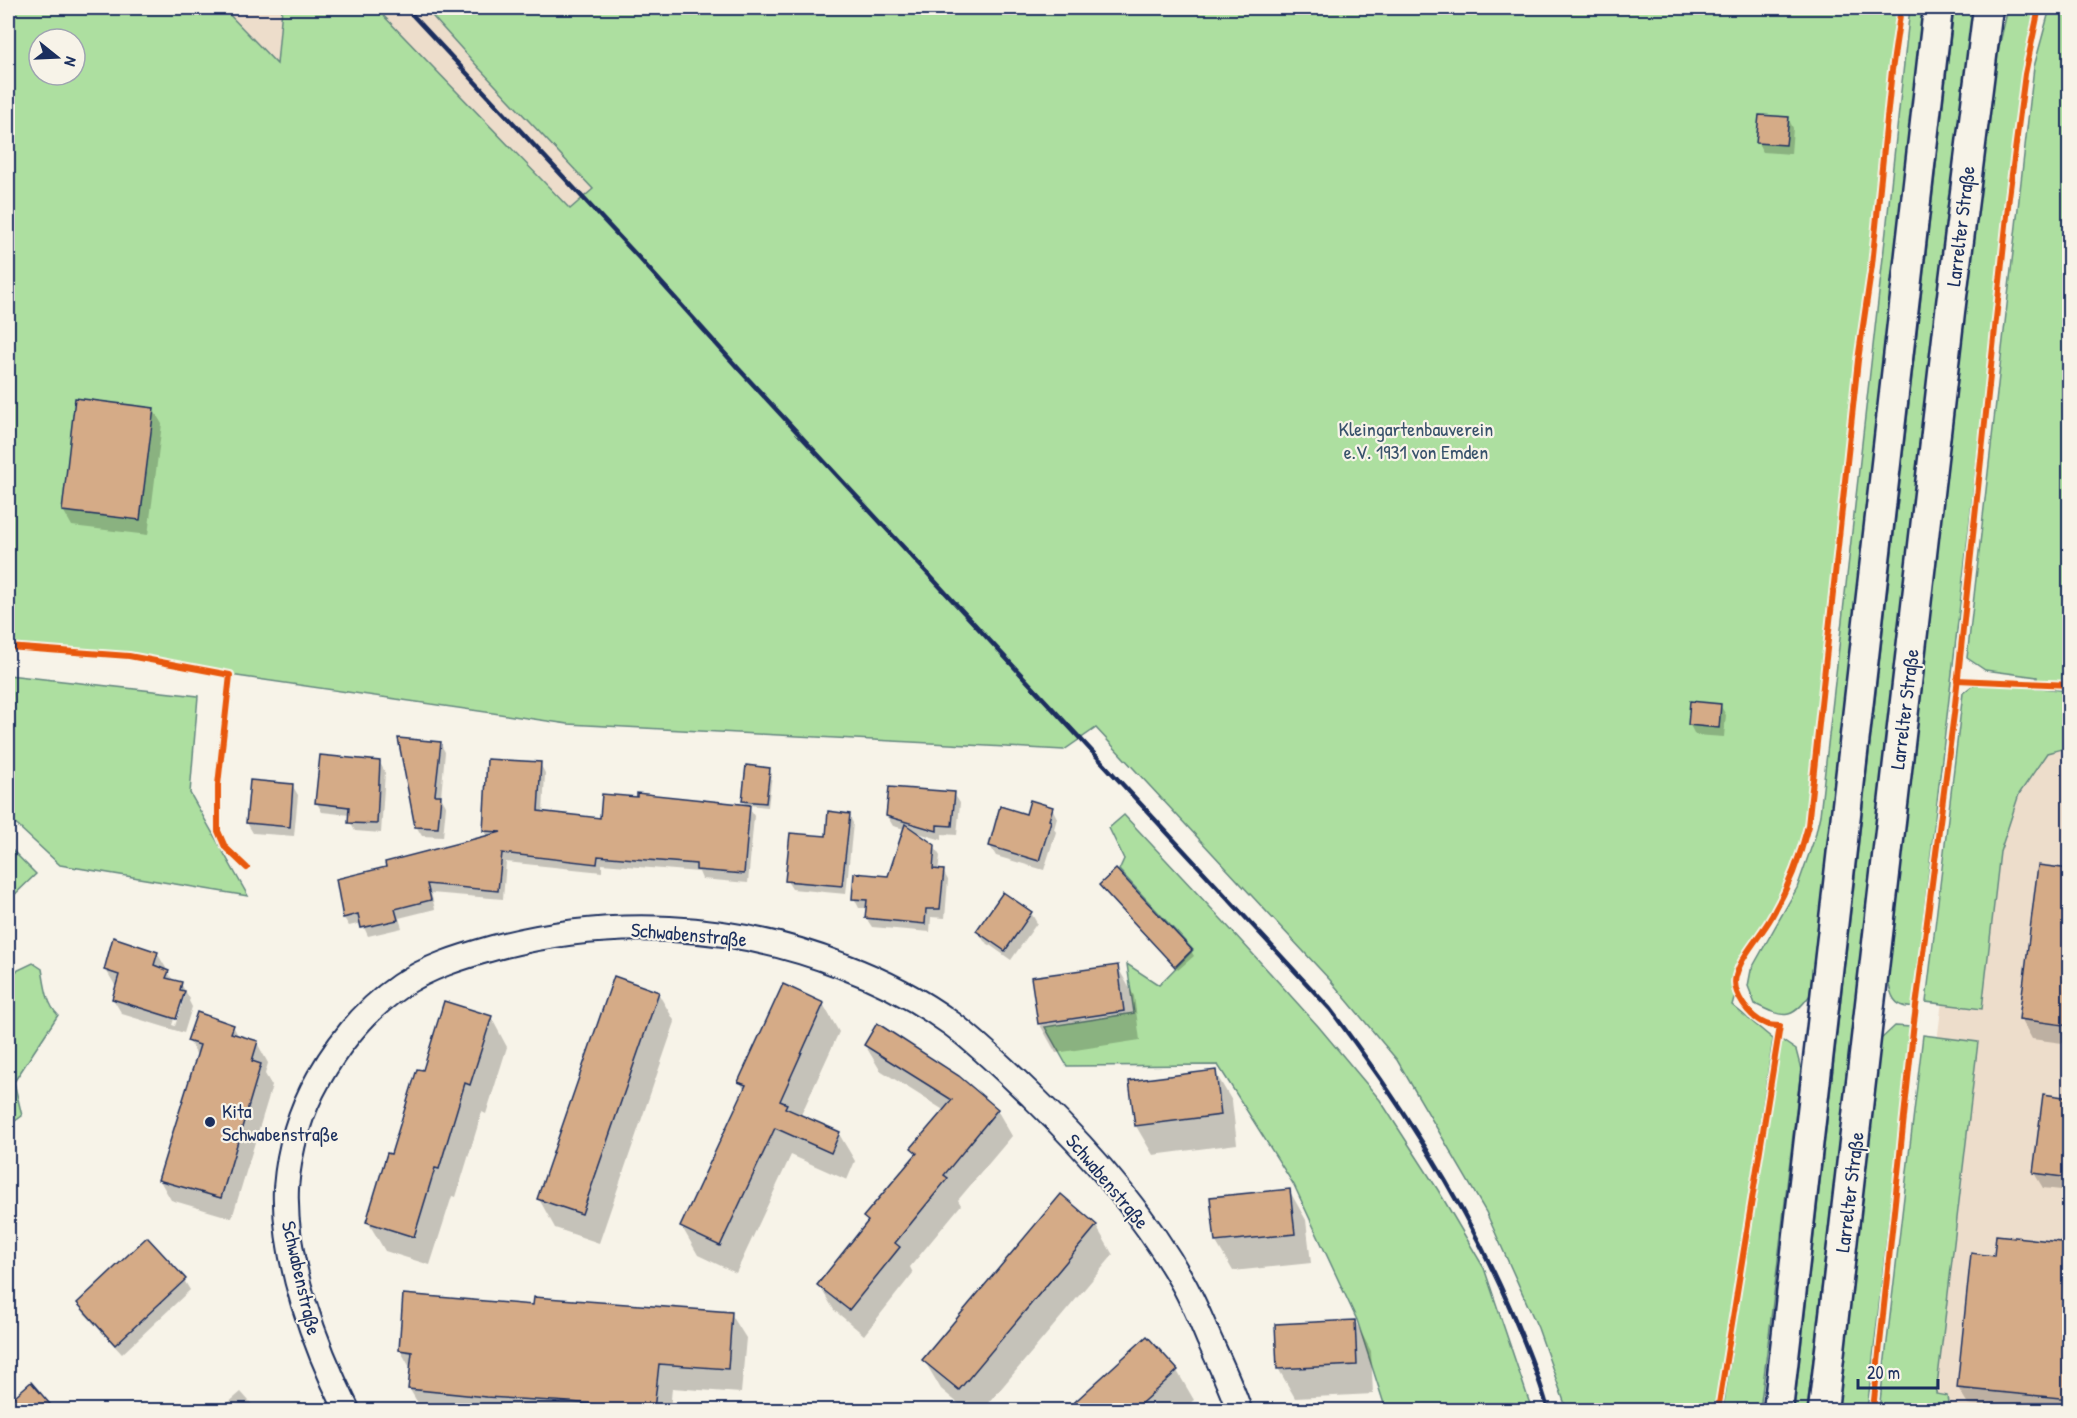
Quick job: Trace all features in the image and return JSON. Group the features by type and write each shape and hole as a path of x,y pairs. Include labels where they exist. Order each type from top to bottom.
{"street":[{"path":"1778,1410 1938,8"},
{"name":"Larrelter Straße","path":"1823,1410 1950,312 1988,8"},
{"name":"Schwabenstraße","path":"346,1410 310,1327 287,1226 286,1188 292,1148 306,1105 322,1072 344,1039 362,1017 403,984 450,961 522,940 581,931 673,928 756,939 791,948 846,967 902,993 954,1026 1057,1120 1094,1160 1134,1209 1184,1284 1231,1386 1239,1410"}],"shaded area":[{"path":"223,8 282,8 277,65"},
{"path":"376,8 425,8 594,190 570,209"},
{"path":"2069,731 2069,1410 1925,1410 1896,1375 1961,847 1971,740"}],"green space":[{"name":"Kleingartenbauverein e.V. 1931 von Emden","path":"8,8 223,8 277,64 282,8 376,8 570,209 593,189 425,8 1901,8 1892,70 1872,265 1858,360 1808,826 1795,869 1772,916 1743,960 1736,976 1736,991 1732,1005 1773,1039 1716,1410 1567,1410 1538,1328 1486,1212 1397,1060 1330,980 1096,728 1064,750 568,724 230,675 129,656 8,647"},
{"path":"1910,8 1923,8 1810,995 1792,1013 1780,1014 1755,1004 1748,986 1751,970 1797,888 1815,837 1820,815"},
{"path":"1954,8 1973,8 1807,1410 1794,1410"},
{"path":"2008,8 2036,8 2031,26 2007,202 1913,1007 1907,1007 1901,1006 1894,999 1888,978 1993,73"},
{"path":"2050,8 2070,8 2069,685 2037,685 2037,677 1985,670 1967,658 2034,67"},
{"path":"8,675 198,696 190,793 248,896 60,865 8,817"},
{"path":"1987,682 2069,691 2070,747 2047,753 2019,794 2000,852 1982,1009 1926,1002 1963,693 1972,686"},
{"path":"1124,815 1318,1026 1380,1100 1438,1190 1484,1268 1532,1410 1386,1410 1357,1320 1294,1185 1218,1065 1067,1066 1045,1027 1134,1013 1127,964 1159,985 1193,950 1119,870 1124,859 1109,828"},
{"path":"8,846 36,874 8,901"},
{"path":"33,963 42,969 48,999 58,1015 14,1082 22,1116 8,1126 8,975"},
{"path":"1895,1026 1911,1027 1867,1410 1838,1410 1881,1039"},
{"path":"1923,1035 1978,1042 1936,1394 1947,1396 1949,1410 1879,1410"},
{"path":"1780,1039 1796,1050 1801,1069 1760,1410 1723,1410 1777,1043"}],"building":[{"path":"1759,115 1789,117 1786,145 1756,143"},
{"path":"75,398 154,408 140,520 62,511"},
{"path":"1690,701 1721,704 1719,728 1688,725"},
{"path":"398,738 441,742 435,795 441,795 438,828 415,827"},
{"path":"320,755 380,761 377,824 348,823 349,807 315,803"},
{"path":"487,759 541,762 538,811 600,818 602,794 637,797 637,793 750,805 744,874 696,870 696,864 598,856 597,864 502,853 498,891 427,884 431,900 395,909 398,920 361,928 358,914 343,918 336,879 386,867 385,862 501,832 483,831"},
{"path":"746,765 770,768 766,803 742,801"},
{"path":"250,780 293,784 290,827 246,823"},
{"path":"889,787 955,792 952,826 937,825 937,831 886,816"},
{"path":"1030,800 1053,807 1039,861 989,846 1000,806 1026,814"},
{"path":"828,811 850,814 842,886 785,881 790,833 826,836"},
{"path":"905,824 935,845 933,869 944,870 940,909 926,909 925,924 865,918 867,900 852,899 854,873 888,876"},
{"path":"2038,865 2070,869 2070,1026 2019,1019"},
{"path":"1116,869 1192,950 1175,967 1099,885"},
{"path":"1003,892 1032,912 1005,951 976,931"},
{"path":"113,937 158,952 154,965 169,971 166,978 182,982 180,990 185,991 176,1019 112,999 119,975 104,970"},
{"path":"1118,965 1124,1011 1038,1024 1031,977"},
{"path":"614,976 659,992 582,1214 537,1199"},
{"path":"783,984 824,1003 780,1101 787,1104 785,1108 840,1132 831,1153 775,1128 720,1246 680,1227 746,1085 738,1082"},
{"path":"444,1001 492,1016 470,1085 465,1083 439,1169 435,1168 414,1237 366,1222 387,1153 391,1154 417,1069 423,1070"},
{"name":"Kita Schwabenstraße","path":"197,1012 234,1025 231,1033 258,1041 252,1061 261,1064 221,1198 158,1180 200,1045 187,1041"},
{"path":"877,1023 959,1076 998,1109 944,1175 948,1178 895,1243 900,1247 849,1310 817,1285 868,1221 863,1217 917,1153 911,1148 952,1100 864,1045"},
{"path":"1216,1070 1221,1115 1135,1126 1129,1081"},
{"path":"2043,1094 2070,1098 2070,1178 2033,1173"},
{"path":"1290,1189 1295,1234 1215,1242 1210,1197"},
{"path":"1061,1194 1097,1225 959,1390 922,1360"},
{"path":"1996,1235 2070,1243 2070,1399 1957,1388 1971,1253 1994,1256"},
{"path":"147,1237 186,1279 115,1345 77,1303"},
{"path":"403,1294 533,1305 534,1297 732,1312 728,1369 659,1364 654,1410 408,1389 412,1352 399,1350"},
{"path":"1355,1320 1357,1365 1277,1369 1275,1324"},
{"path":"1147,1336 1178,1370 1134,1410 1066,1410"},
{"path":"31,1382 55,1410 8,1410 8,1402"}],"railway":[{"path":"406,8 1330,1009 1382,1080 1452,1191 1492,1268 1521,1333 1548,1410"}],"cycle path":[{"path":"1718,1410 1780,1026 1766,1024 1748,1011 1739,997 1735,983 1743,960 1768,923 1783,895 1808,826 1858,360 1872,265 1892,70 1901,8"},
{"path":"1873,1410 1914,1022 1954,714 2009,197 2025,74 2039,8"},
{"path":"8,647 129,656 230,675 218,785 218,831 225,847 247,868"},
{"path":"1957,680 2070,685"}],"place":[{"name":"Kita Schwabenstraße","path":"210,1122"}]}
